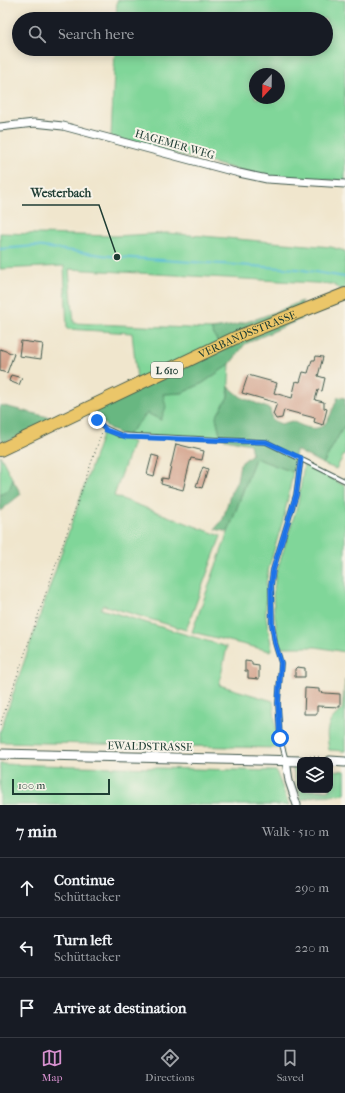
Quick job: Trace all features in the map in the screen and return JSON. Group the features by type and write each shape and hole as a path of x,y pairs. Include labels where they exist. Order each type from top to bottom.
{"main road":[{"name":"VERBANDSSTRASSE","path":"0,450 237,337 345,294"}],"street":[{"name":"HAGEMER WEG","path":"0,127 34,123 63,126 239,174 274,180 345,184"},
{"name":"EWALDSTRASSE","path":"0,754 297,761"},
{"path":"286,760 289,781 297,805"},
{"path":"333,761 345,762"}],"lane":[{"path":"90,407 103,427 112,433 126,437 266,442 345,481"},
{"path":"286,760 280,738 278,703 281,663 275,643 272,624 271,585 277,558 296,495 301,458"}],"path":[{"path":"0,725 103,427"}],"green space":[{"path":"117,0 345,0 345,181 267,177 111,137 115,56 333,56 333,12 116,12"},
{"path":"0,233 115,236 167,233 331,247 345,251 345,289 342,290 332,284 69,269 74,323 211,329 218,343 137,380 132,333 67,329 64,266 0,269"},
{"path":"302,301 301,319 245,344 230,364 203,383 182,393 163,394 166,407 161,420 147,413 126,437 107,426 100,420 94,410 222,350 211,329 246,322"},
{"path":"230,364 228,397 216,417 221,438 126,437 147,413 161,420 163,394 182,393 203,383"},
{"path":"229,387 241,397 270,409 272,420 281,424 292,421 311,428 323,426 331,415 338,397 345,398 345,424 323,464 296,450 293,472 255,458 228,532 215,529 223,519 231,492 237,481 240,464 252,454 250,444 221,438 216,417 228,397"},
{"path":"0,405 56,419 4,443 0,437"},
{"path":"345,424 345,453 336,469 323,464"},
{"path":"103,432 133,442 114,496 221,536 186,630 103,605 101,609 227,647 219,685 273,701 278,748 0,742 0,732"},
{"path":"0,455 13,480 9,490 0,495"},
{"path":"255,458 293,472 284,517 269,567 266,584 266,616 272,650 270,651 192,632"},
{"path":"304,465 310,466 345,486 345,652 316,647 279,647 273,595 276,574 298,503"},
{"path":"13,480 21,494 0,511 0,495 9,490"},
{"path":"345,680 345,751 329,750 327,737 328,727 336,714 342,710"},
{"path":"0,764 276,771 289,805 0,805"},
{"path":"293,767 297,767 297,784"},
{"path":"333,770 345,771 345,794 314,796 301,800 299,793 333,793"}],"building":[{"path":"21,341 43,344 41,359 19,356"},
{"path":"0,349 14,354 7,373 0,371"},
{"path":"316,356 323,357 318,376 325,378 322,391 318,390 315,400 324,402 324,408 327,409 323,425 314,422 315,418 284,410 282,418 276,419 273,414 277,403 242,393 248,375 277,383 274,393 292,398 296,381 300,382 303,372 308,373 312,360 315,360"},
{"path":"11,375 22,378 19,385 9,381"},
{"path":"176,444 204,451 202,460 191,458 183,490 161,484 162,478 168,479"},
{"path":"152,455 159,457 154,476 147,474"},
{"path":"203,467 208,469 202,488 196,486"},
{"path":"245,661 252,662 252,665 259,666 259,679 248,678 248,671 245,671"},
{"path":"297,667 305,668 305,677 295,677 295,669"},
{"path":"305,688 319,689 319,692 340,694 340,707 317,706 317,714 304,714"}],"waterway":[{"path":"0,249 35,246 117,257 297,269 345,277"}],"place":[{"name":"Westerbach","path":"117,257"}],"route":[{"path":"97,420 106,430 126,437 266,442 301,458 298,465 296,495 273,570 270,598 275,643 281,663 278,703 280,738"}]}
